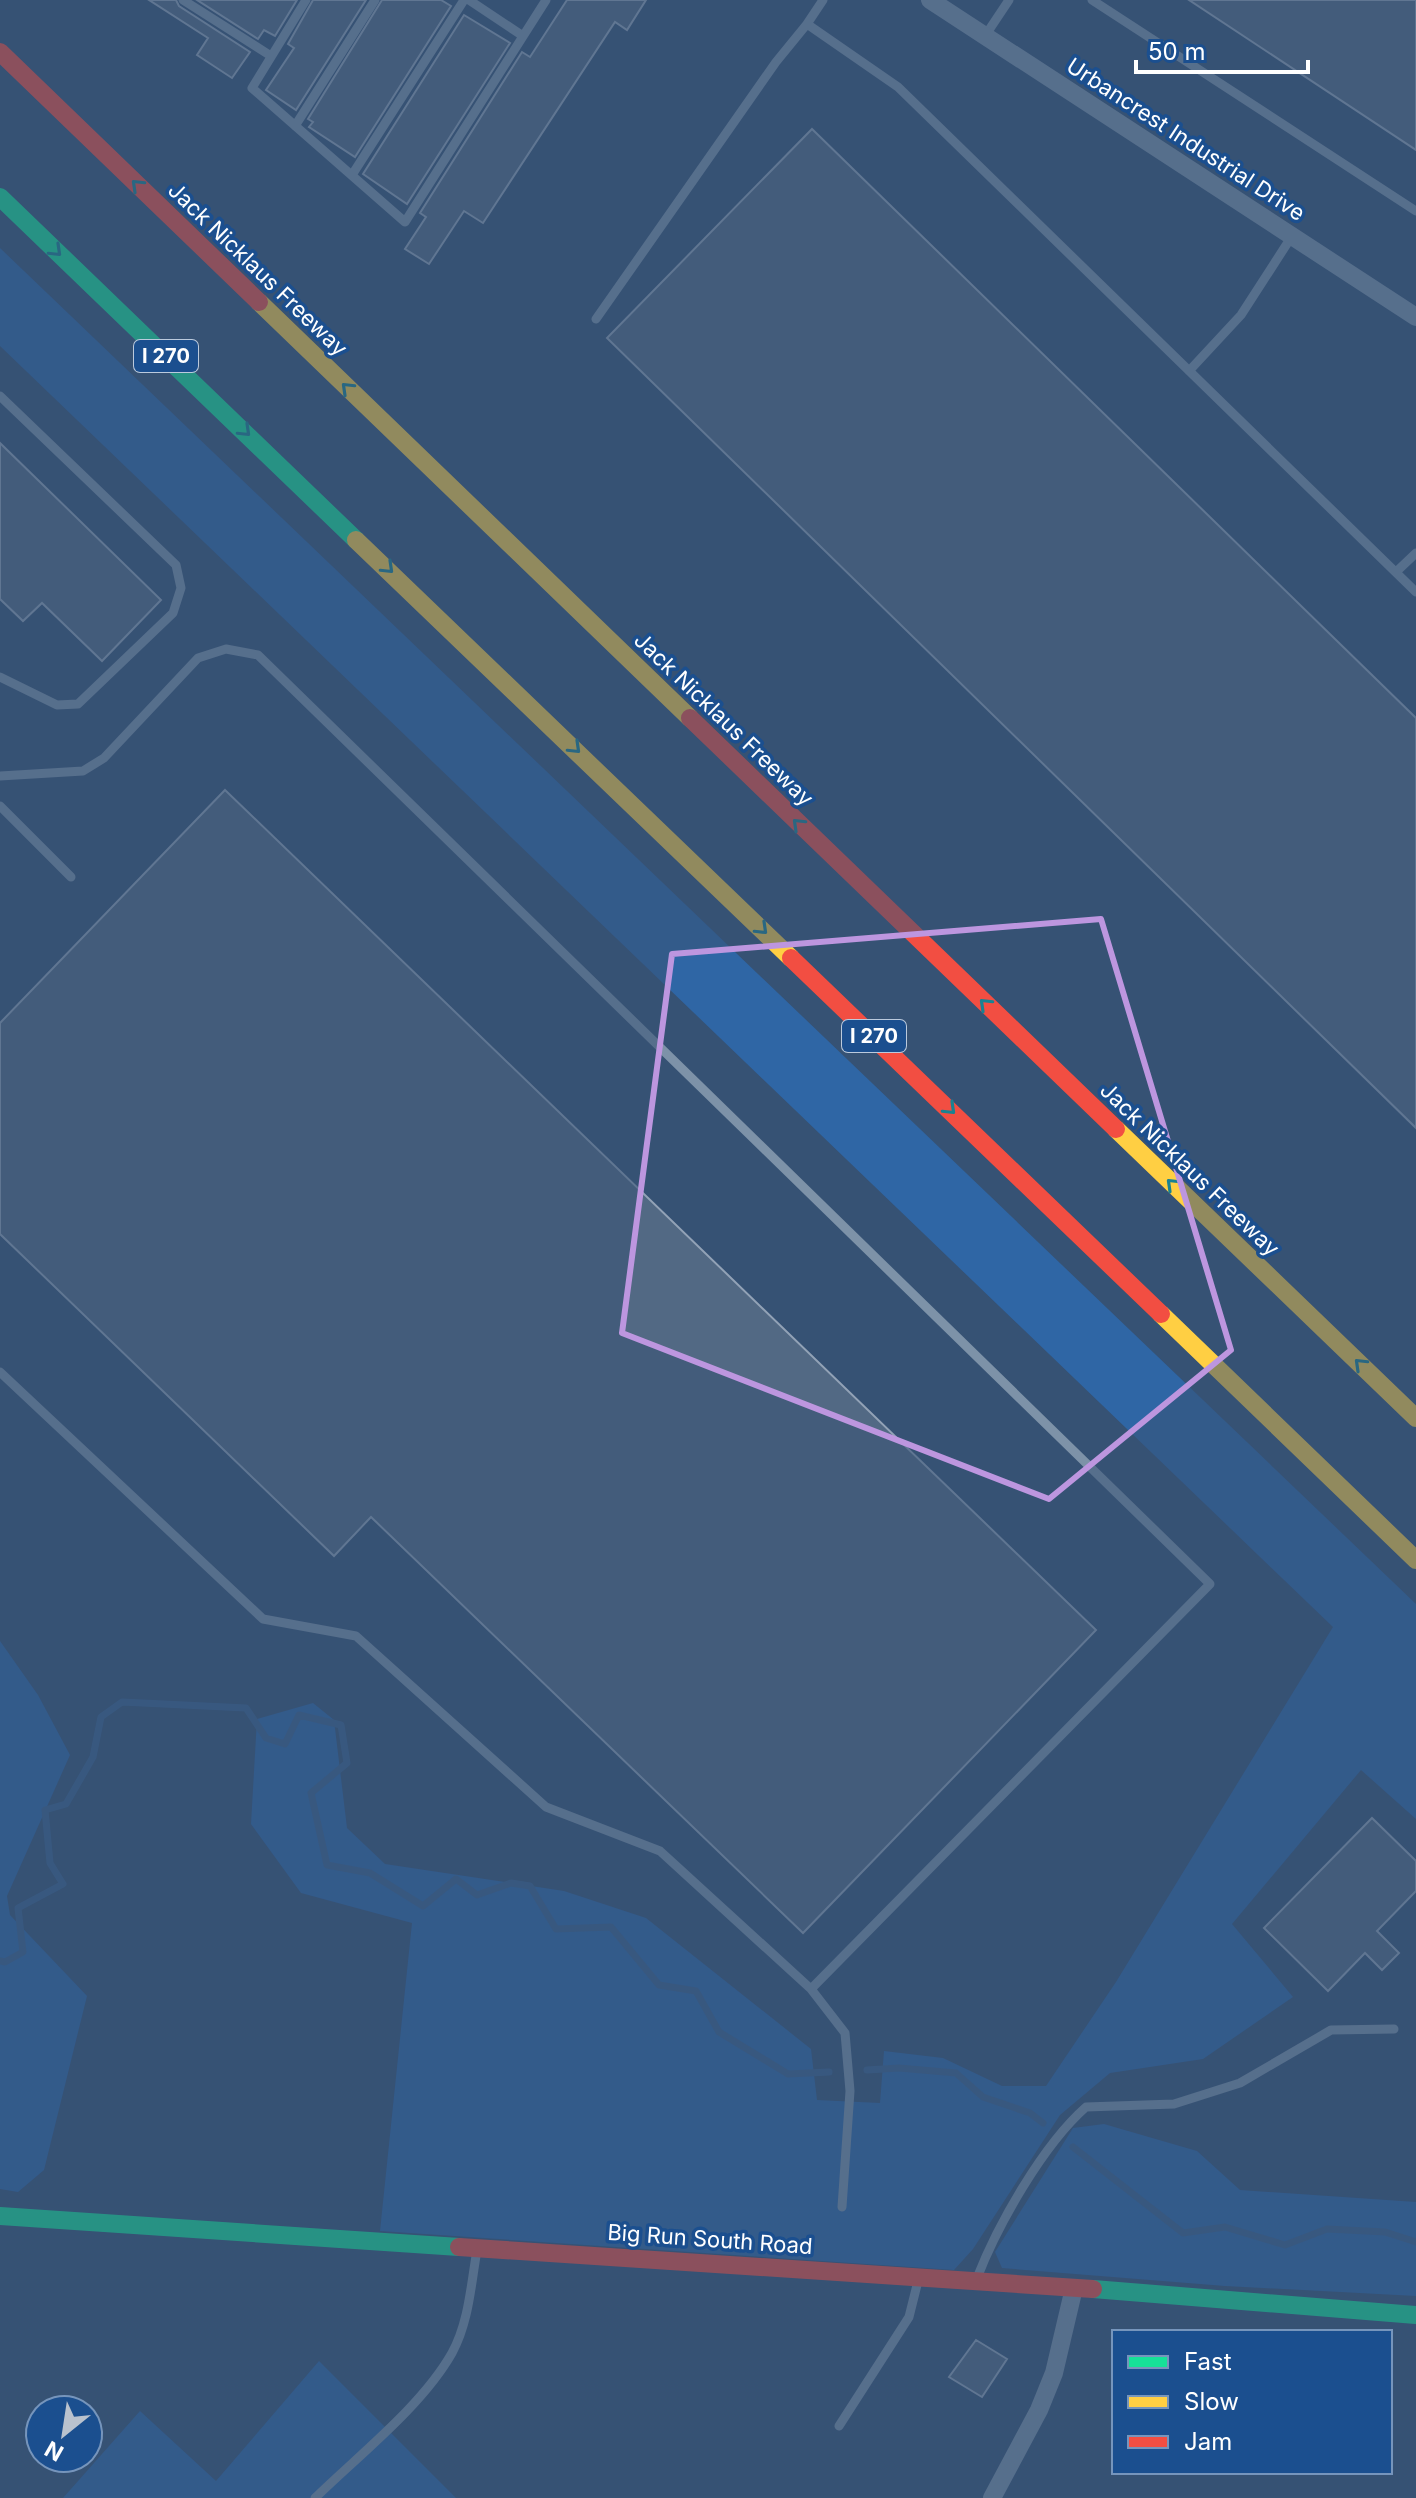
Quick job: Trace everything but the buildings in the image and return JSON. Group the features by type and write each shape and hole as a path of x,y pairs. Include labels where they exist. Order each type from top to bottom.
{"main road":[{"path":"0,44 51,101"},
{"name":"Jack Nicklaus Freeway","path":"0,52 1416,1418"},
{"name":"I 270","path":"0,197 1416,1560"},
{"name":"Big Run South Road","path":"0,2216 1312,2304 1416,2315"}],"street":[{"name":"Urbancrest Industrial Drive","path":"930,0 1416,317"},
{"path":"992,2498 1039,2410 1054,2373 1074,2288"}],"lane":[{"path":"183,0 271,56"},
{"path":"306,0 252,88 405,222 546,0"},
{"path":"295,126 375,0"},
{"path":"352,175 467,0 523,36"},
{"path":"596,319 823,0"},
{"path":"985,36 1009,0"},
{"path":"1092,0 1416,211"},
{"path":"807,24 898,87 1416,592"},
{"path":"1189,371 1241,315 1292,236"},
{"path":"0,396 176,565 181,588 173,613 78,704 57,705 0,677"},
{"path":"1396,572 1416,553"},
{"path":"0,776 83,771 104,758 198,658 226,649 258,655 1210,1584 811,1989"},
{"path":"0,806 71,877"},
{"path":"0,1372 263,1619 356,1636 546,1807 660,1851 811,1989 845,2033 850,2091 842,2207"},
{"path":"976,2282 992,2239 1064,2126 1086,2107 1174,2104 1240,2083 1331,2030 1394,2029"},
{"path":"315,2498 426,2389 452,2352 467,2315 477,2247"},
{"path":"839,2426 909,2317 919,2278"}],"highlighted area":[{"path":"1101,919 1231,1350 1049,1499 622,1333 672,954"}],"shaded area":[{"path":"0,248 1416,1604 1416,1819 1361,1770 1232,1924 1293,1997 1203,2059 1110,2073 1060,2115 973,2249 954,2270 380,2231 412,1923 301,1893 251,1824 257,1719 313,1703 334,1720 347,1828 385,1864 564,1891 646,1918 811,2049 817,2100 880,2103 884,2051 943,2058 1002,2086 1046,2086 1116,1982 1333,1627 0,346"},
{"path":"0,1641 38,1695 70,1755 7,1896 10,1915 87,1996 44,2170 18,2192 0,2189"},
{"path":"1104,2124 1197,2151 1240,2190 1416,2202 1416,2296 1225,2286 1002,2268 995,2252 1073,2128"},
{"path":"319,2361 456,2498 63,2498 84,2474 104,2474 104,2452 140,2411 216,2481"}],"waterway":[{"path":"0,1961 5,1962 23,1952 18,1908 63,1884 50,1863 45,1810 66,1804 93,1757 101,1717 122,1702 246,1708 266,1738 285,1744 299,1715 341,1725 347,1763 311,1793 327,1865 370,1873 423,1906 456,1879 477,1895 511,1883 530,1886 556,1929 611,1927 659,1985 696,1991 719,2032 788,2074 829,2072"},
{"path":"867,2070 899,2068 956,2073 983,2097 1030,2113 1043,2123"},
{"path":"1073,2147 1183,2233 1225,2227 1285,2245 1327,2229 1385,2232 1416,2242"}],"traffic: fast":[{"path":"0,197 356,540"},
{"path":"0,2216 459,2247"},
{"path":"1093,2289 1416,2315"}],"traffic: slow":[{"path":"259,302 690,718"},
{"path":"356,540 791,958"},
{"path":"1116,1129 1416,1418"},
{"path":"1161,1314 1416,1560"}],"traffic: jam":[{"path":"0,52 259,302"},
{"path":"690,718 1116,1129"},
{"path":"791,958 1161,1314"},
{"path":"459,2247 1093,2289"}]}
